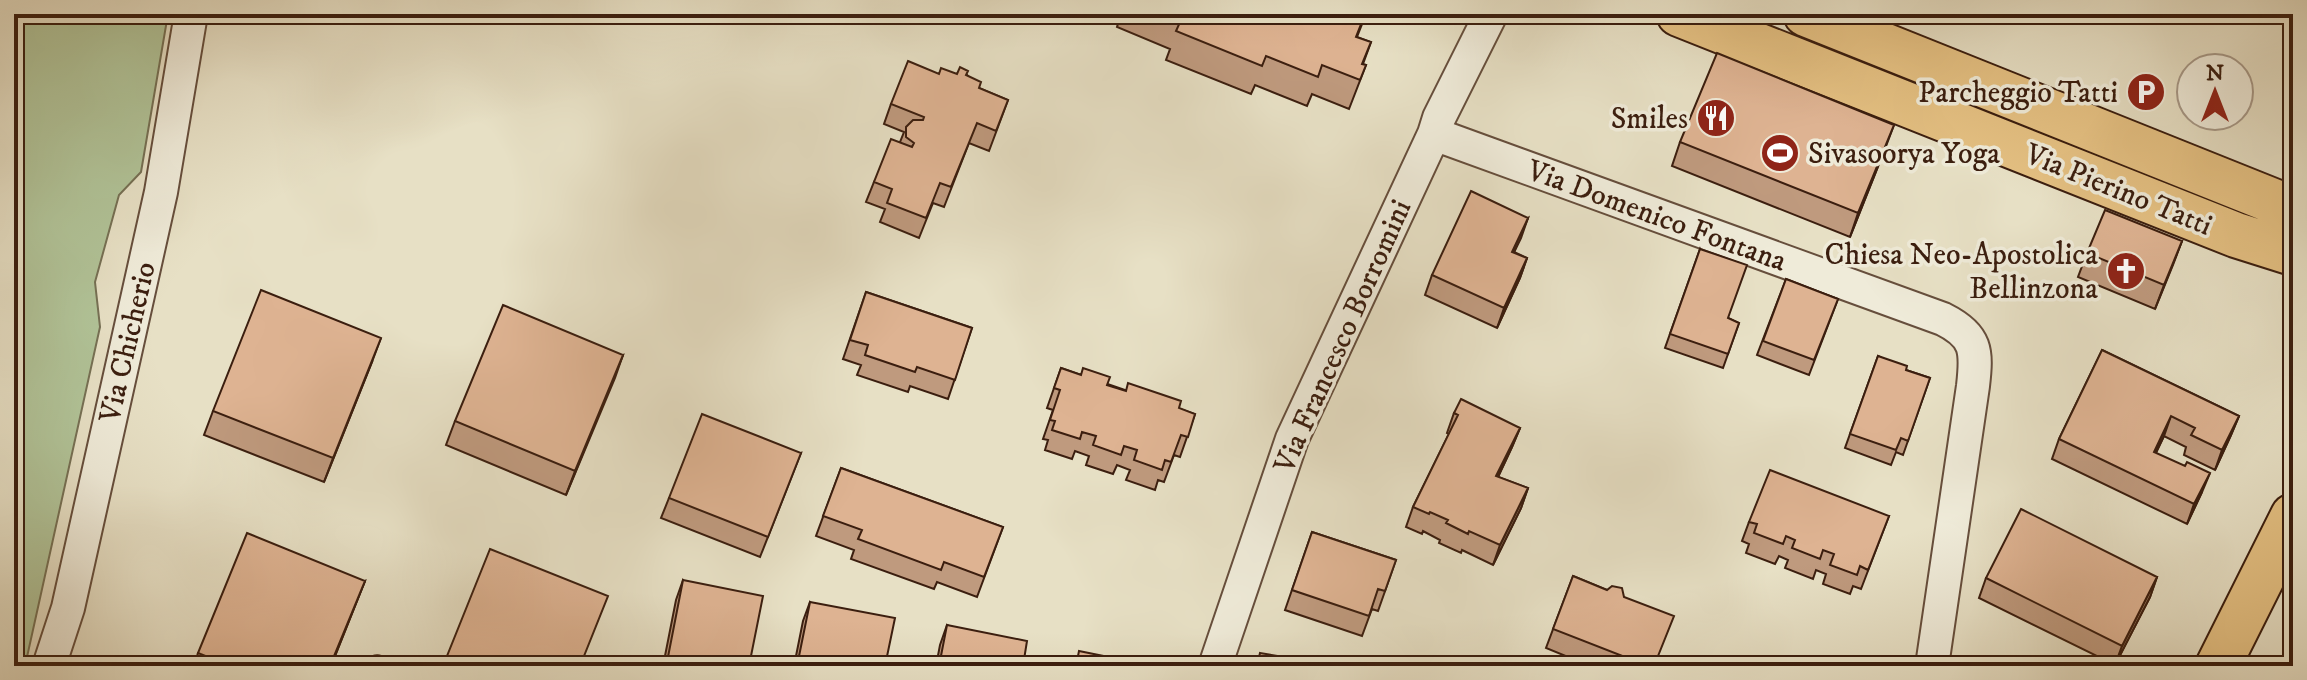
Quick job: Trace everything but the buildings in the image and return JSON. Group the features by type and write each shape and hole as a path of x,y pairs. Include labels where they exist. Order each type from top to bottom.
{"main road":[{"name":"Via Pierino Tatti","path":"1679,14 2236,235 2293,253"},
{"name":"Via Pierino Tatti","path":"1806,14 2293,209"},
{"path":"2236,235 2293,273"},
{"path":"2218,666 2293,516"}],"street":[{"name":"Via Chicherio","path":"49,666 68,608 161,192 191,14"},
{"name":"Via Francesco Borromini","path":"1215,666 1292,439 1439,118 1491,14"},
{"name":"Via Domenico Fontana","path":"1434,134 1943,319 1968,335 1976,357 1973,386 1932,666"}],"green space":[{"path":"14,14 168,14 141,172 119,195 95,282 100,327 25,666 14,666"}],"place":[{"name":"Parcheggio Tatti","path":"2146,92"},
{"name":"Smiles","path":"1716,118"},
{"name":"Sivasoorya Yoga","path":"1780,153"},
{"name":"Chiesa Neo-Apostolica Bellinzona","path":"2126,271"}]}
